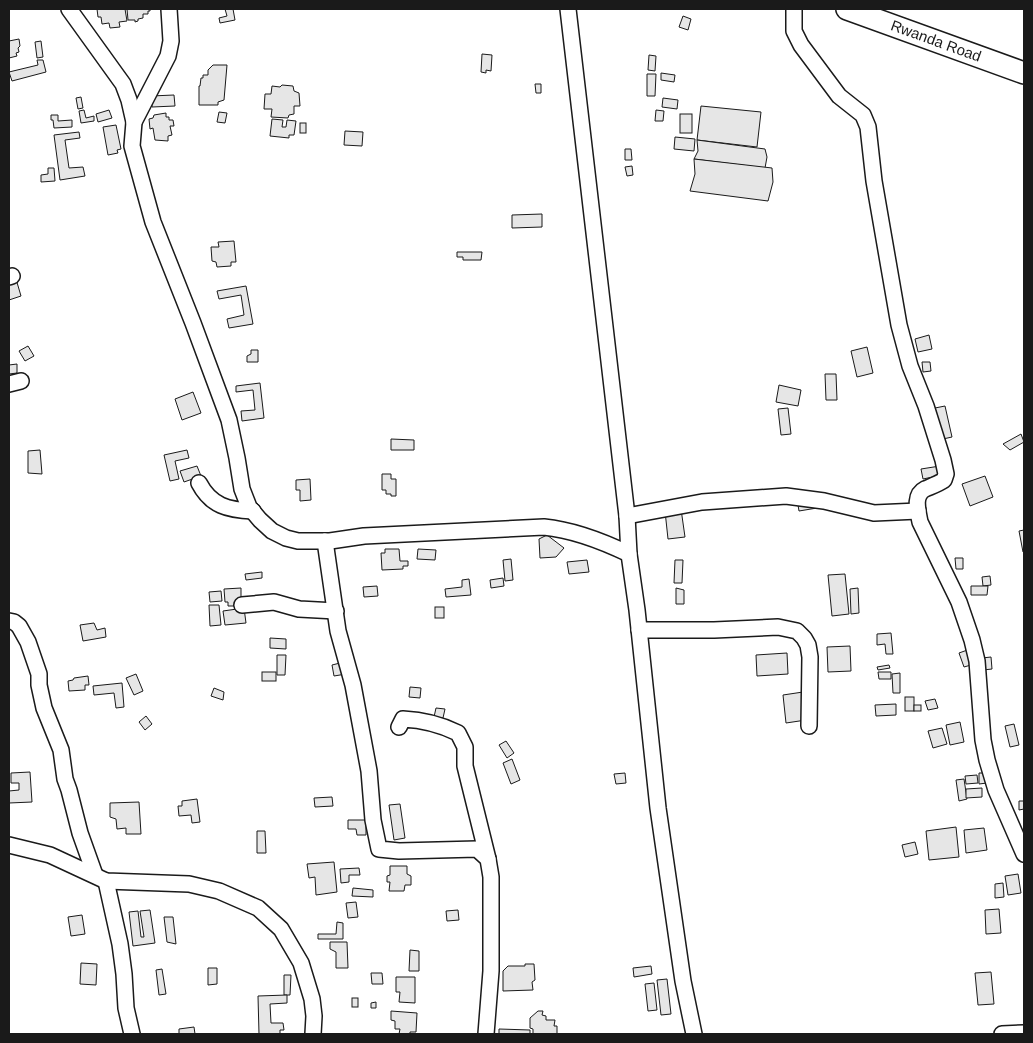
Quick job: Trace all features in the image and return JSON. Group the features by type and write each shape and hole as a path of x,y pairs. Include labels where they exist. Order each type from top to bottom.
{"highway":[{"name":"Rwanda Road","path":"847,9 1024,73"}],"street":[{"path":"69,9 122,84 129,100 134,122 132,146 153,222 229,420 242,489 249,507 272,531 286,538 298,541 325,541 364,536 544,527 570,531 594,538 629,554"},
{"path":"134,122 168,56 171,41 169,9"},
{"path":"568,9 658,808 683,982 694,1034"},
{"path":"794,9 794,31 801,45 838,96 863,115 868,127 874,181 903,341 910,366 932,423 945,468 944,480 923,490 919,494 918,511 920,522 959,602 972,640 976,661 983,740 996,790 1024,854"},
{"path":"198,483 204,493 217,504 233,509 253,511"},
{"path":"626,516 702,502 786,496 824,501 874,512 918,511"},
{"path":"325,541 338,631 352,685 369,771 372,820 379,849 399,851 477,849 488,859"},
{"path":"242,605 274,602 299,609 336,610"},
{"path":"9,621 19,626 28,642 39,674 44,708 61,750 65,779 80,832 101,878 120,944 126,1008 132,1034"},
{"path":"639,630 714,630 778,627 798,631 808,645 810,657 809,726"},
{"path":"399,727 403,719 440,724 458,733 465,747 465,766 491,877 491,946 486,1034"},
{"path":"9,845 50,855 101,878 189,884 219,891 258,908 281,929 301,963 312,998 313,1034"},
{"path":"1002,1034 1024,1033"}],"building":[{"path":"97,9 125,9 127,21 119,22 120,27 110,28 109,23 102,24 101,17 98,17"},
{"path":"127,9 150,9 150,11 148,11 148,14 143,14 143,18 135,22 135,20 128,20"},
{"path":"225,9 233,9 235,20 220,23 219,18 227,16"},
{"path":"683,16 691,19 688,30 679,27"},
{"path":"19,39 20,46 18,48 19,52 16,53 17,56 9,58 9,41"},
{"path":"41,41 43,57 37,58 35,42"},
{"path":"482,54 492,55 491,71 486,70 486,73 481,72"},
{"path":"649,55 656,56 655,71 648,70"},
{"path":"37,60 43,60 46,72 12,81 9,72 38,65"},
{"path":"213,65 227,65 224,100 218,102 218,105 199,105 201,78 203,78 203,75 208,75 208,70"},
{"path":"661,73 675,75 674,82 661,80"},
{"path":"647,74 656,74 655,96 647,96"},
{"path":"535,84 541,84 541,93 536,93"},
{"path":"282,85 293,86 294,91 299,93 300,106 294,106 294,114 289,115 288,118 271,117 272,109 264,109 265,94 271,94 272,86 280,87"},
{"path":"174,95 175,106 152,107 151,96"},
{"path":"81,97 83,108 78,109 76,98"},
{"path":"663,98 678,100 677,109 662,107"},
{"path":"701,106 761,112 757,147 697,140"},
{"path":"84,110 86,118 94,116 94,121 81,123 79,111"},
{"path":"109,110 112,118 98,122 96,114"},
{"path":"656,110 664,111 663,121 655,121"},
{"path":"219,112 227,113 225,123 217,122"},
{"path":"166,113 166,117 169,117 169,120 173,120 174,126 170,126 172,135 168,136 168,141 155,140 153,128 150,129 149,119 153,118 154,115"},
{"path":"680,114 692,114 692,133 680,133"},
{"path":"51,115 58,115 58,121 72,120 72,127 54,128"},
{"path":"272,119 283,120 282,127 286,127 287,120 296,121 294,135 289,135 289,138 270,136"},
{"path":"300,123 306,123 306,133 300,133"},
{"path":"116,125 121,149 117,150 118,153 108,155 103,127"},
{"path":"345,131 363,132 362,146 344,145"},
{"path":"79,132 80,138 65,140 69,168 83,167 85,176 60,180 54,135"},
{"path":"675,137 695,139 694,151 674,149"},
{"path":"697,140 765,149 767,157 765,168 694,159 698,151"},
{"path":"625,149 631,149 632,160 625,160"},
{"path":"694,159 772,168 773,182 768,201 690,191 695,174"},
{"path":"632,166 633,175 627,176 625,167"},
{"path":"48,168 54,168 55,181 41,182 41,175 48,174"},
{"path":"542,214 542,227 512,228 512,215"},
{"path":"234,241 236,262 231,262 231,266 217,267 216,262 212,261 211,247 219,247 218,242"},
{"path":"457,252 482,252 481,260 463,260 463,257 457,257"},
{"path":"16,279 21,296 9,300 9,281"},
{"path":"246,286 253,324 229,328 227,319 244,315 241,295 219,299 217,291"},
{"path":"929,335 932,349 918,352 915,339"},
{"path":"28,346 34,356 25,361 19,351"},
{"path":"867,347 873,373 857,377 851,351"},
{"path":"251,350 258,350 258,362 247,362 247,356 251,354"},
{"path":"922,362 930,362 931,371 923,372"},
{"path":"17,364 17,373 9,374 9,365"},
{"path":"825,374 836,374 837,400 826,400"},
{"path":"260,383 264,418 242,421 241,411 255,410 253,390 236,392 236,386"},
{"path":"779,385 801,390 798,406 776,402"},
{"path":"193,392 201,413 182,420 175,399"},
{"path":"945,406 952,437 943,439 935,408"},
{"path":"788,408 791,434 781,435 778,409"},
{"path":"1021,434 1024,442 1010,450 1003,444"},
{"path":"391,439 414,440 414,450 391,450"},
{"path":"40,450 42,474 28,473 28,451"},
{"path":"187,450 189,458 175,461 179,479 170,481 164,455"},
{"path":"197,466 201,476 184,482 180,471"},
{"path":"940,466 942,475 923,479 921,469"},
{"path":"382,474 391,474 391,479 396,479 396,496 386,494 386,490 382,490"},
{"path":"985,476 993,497 970,506 962,484"},
{"path":"310,479 311,500 300,501 300,490 296,490 296,480"},
{"path":"797,499 823,507 799,511"},
{"path":"681,509 685,537 668,539 665,511"},
{"path":"1024,530 1024,552 1023,552 1019,531"},
{"path":"547,535 564,548 556,557 540,558 539,539"},
{"path":"385,549 399,549 400,561 408,561 408,566 403,566 403,569 382,570 381,553 385,553"},
{"path":"418,549 436,550 435,560 417,559"},
{"path":"955,558 963,558 963,569 956,569"},
{"path":"511,559 513,580 505,581 503,560"},
{"path":"587,560 589,572 569,574 567,562"},
{"path":"675,560 683,560 682,583 674,583"},
{"path":"262,572 262,578 246,580 245,574"},
{"path":"845,574 849,614 832,616 828,575"},
{"path":"990,576 991,585 983,586 982,577"},
{"path":"503,578 504,586 491,588 490,580"},
{"path":"469,579 471,595 446,597 445,589 462,587 462,580"},
{"path":"377,586 378,596 364,597 363,587"},
{"path":"971,586 988,586 987,595 971,595"},
{"path":"241,588 241,600 238,606 228,606 228,602 225,602 224,589"},
{"path":"676,588 684,590 684,604 676,604"},
{"path":"858,588 859,613 851,614 850,589"},
{"path":"221,591 222,601 210,602 209,592"},
{"path":"209,605 219,605 221,625 210,626"},
{"path":"435,607 444,607 444,618 435,618"},
{"path":"244,608 246,623 225,625 223,611"},
{"path":"94,623 97,630 105,628 106,637 83,641 80,625"},
{"path":"891,633 893,654 886,654 885,644 877,645 877,634"},
{"path":"270,638 286,639 286,649 270,648"},
{"path":"850,646 851,671 828,672 827,647"},
{"path":"973,648 978,663 964,667 959,653"},
{"path":"787,653 788,674 757,676 756,655"},
{"path":"277,655 286,655 285,675 277,675"},
{"path":"991,657 992,669 983,670 982,658"},
{"path":"344,662 346,674 334,676 332,665"},
{"path":"889,665 890,668 878,670 877,667"},
{"path":"262,672 276,672 276,681 262,681"},
{"path":"878,672 891,672 891,679 879,679"},
{"path":"900,673 900,693 893,693 892,674"},
{"path":"136,674 143,691 134,695 126,678"},
{"path":"88,676 89,685 85,685 85,690 69,691 68,681"},
{"path":"122,683 124,707 116,708 114,693 94,695 93,686"},
{"path":"410,687 421,688 420,698 409,697"},
{"path":"214,688 224,692 223,700 211,696"},
{"path":"803,692 806,720 786,723 783,695"},
{"path":"905,697 914,697 914,711 905,711"},
{"path":"935,699 938,708 928,710 925,701"},
{"path":"896,704 896,715 876,716 875,705"},
{"path":"914,705 921,705 921,711 914,711"},
{"path":"436,708 445,709 443,718 434,717"},
{"path":"146,716 152,724 145,730 139,722"},
{"path":"960,722 964,742 950,745 946,725"},
{"path":"1014,724 1019,745 1010,747 1005,726"},
{"path":"942,728 947,744 933,748 928,731"},
{"path":"506,741 514,753 507,758 499,745"},
{"path":"512,759 520,780 511,784 503,763"},
{"path":"30,772 32,802 9,803 9,791 19,790 19,783 11,783 11,773"},
{"path":"625,773 626,783 616,784 614,774"},
{"path":"979,773 987,773 987,783 979,784"},
{"path":"977,775 978,783 966,784 965,776"},
{"path":"964,779 967,799 959,801 956,780"},
{"path":"982,788 982,797 966,798 966,789"},
{"path":"332,797 333,806 315,807 314,798"},
{"path":"197,799 200,822 192,823 191,815 179,816 178,806 182,806 182,801"},
{"path":"1019,801 1024,801 1024,809 1019,810"},
{"path":"139,802 141,834 126,834 126,828 117,829 116,819 110,817 110,803"},
{"path":"400,804 405,838 394,840 389,805"},
{"path":"348,820 366,820 366,835 357,835 356,829 348,829"},
{"path":"956,827 959,857 929,860 926,831"},
{"path":"984,828 987,850 966,853 964,830"},
{"path":"257,831 265,831 266,853 257,853"},
{"path":"915,842 918,854 905,857 902,845"},
{"path":"334,862 337,892 316,895 315,877 309,878 307,864"},
{"path":"390,866 407,866 407,874 411,876 411,885 405,885 404,891 389,891 390,882 387,882 387,876 390,875"},
{"path":"359,868 360,875 349,875 349,882 341,883 340,869"},
{"path":"1018,874 1021,893 1008,895 1005,876"},
{"path":"1003,883 1004,897 995,898 995,884"},
{"path":"353,888 373,890 373,897 352,896"},
{"path":"356,902 358,917 348,918 346,903"},
{"path":"999,909 1001,933 986,934 985,910"},
{"path":"150,910 155,943 133,946 129,912 138,911 141,937 144,937 140,911"},
{"path":"458,910 459,920 447,921 446,911"},
{"path":"82,915 85,934 71,936 68,917"},
{"path":"164,917 173,917 176,944 167,942"},
{"path":"337,922 343,923 343,939 318,939 318,934 336,934"},
{"path":"330,942 347,942 348,968 336,968 336,952 330,949"},
{"path":"410,950 419,951 419,971 409,971"},
{"path":"81,963 97,964 96,985 80,984"},
{"path":"525,964 534,964 535,980 532,982 533,990 503,991 503,971 508,966 525,966"},
{"path":"651,966 652,974 634,977 633,968"},
{"path":"208,968 217,968 217,984 208,985"},
{"path":"162,969 166,994 159,995 156,970"},
{"path":"991,972 994,1004 978,1005 975,973"},
{"path":"371,973 382,973 383,984 372,984"},
{"path":"284,975 291,975 290,995 284,995"},
{"path":"396,977 415,977 415,1003 399,1002 400,992 396,992"},
{"path":"667,979 671,1014 661,1015 657,980"},
{"path":"654,983 657,1010 648,1011 645,984"},
{"path":"287,995 287,1003 270,1004 271,1023 283,1023 284,1030 280,1030 280,1034 259,1034 258,996"},
{"path":"352,998 358,998 358,1007 352,1007"},
{"path":"376,1002 376,1008 371,1008 371,1003"},
{"path":"391,1011 417,1013 416,1032 399,1034 400,1029 395,1029 395,1021 391,1020"},
{"path":"538,1011 543,1011 542,1015 546,1016 546,1020 555,1020 554,1026 557,1026 557,1034 533,1034 533,1029 530,1028 530,1018"},
{"path":"194,1027 195,1034 179,1034 179,1029"},
{"path":"499,1029 530,1030 530,1034 499,1034"}]}
